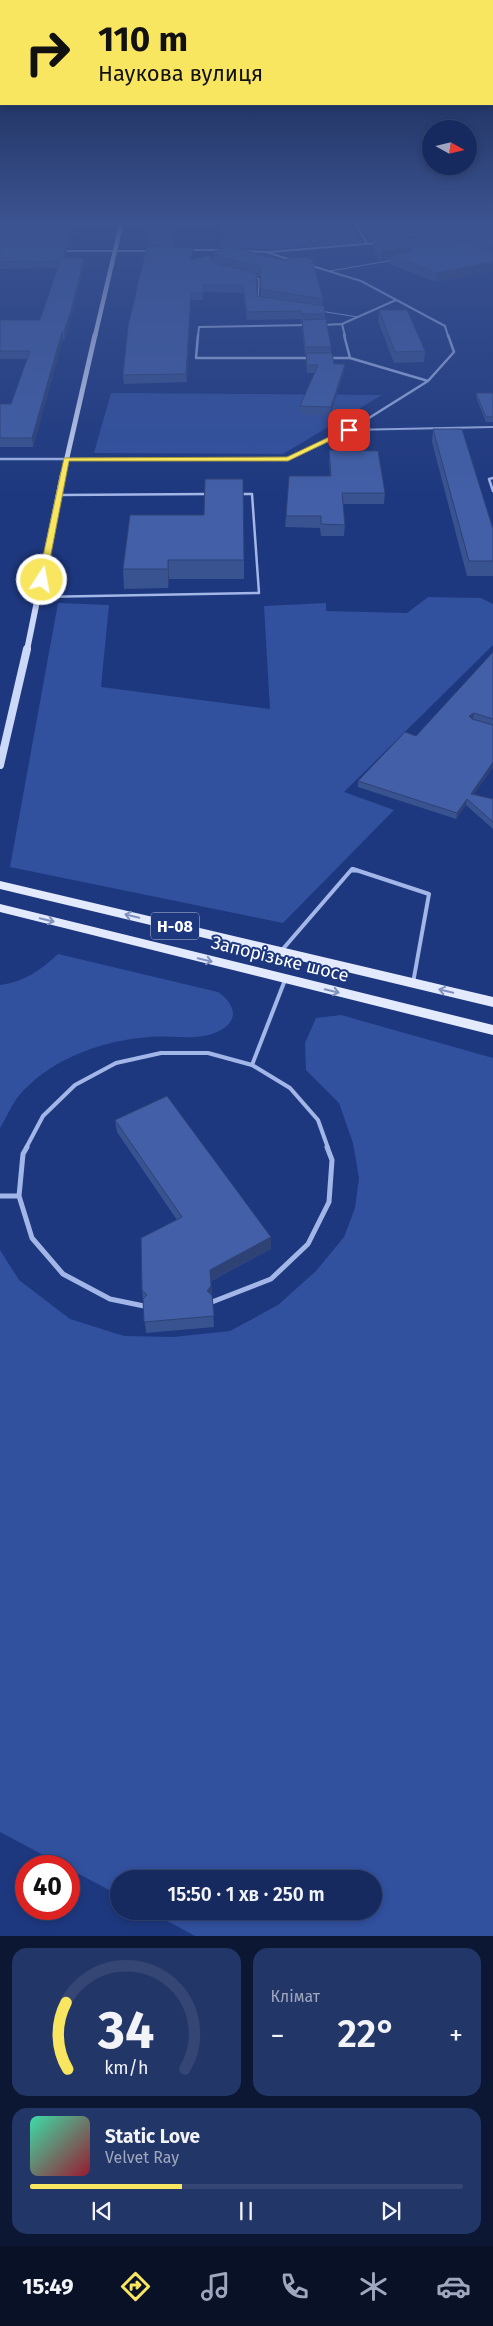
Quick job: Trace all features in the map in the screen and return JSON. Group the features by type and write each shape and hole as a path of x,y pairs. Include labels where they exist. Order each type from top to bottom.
{"main road":[{"name":"Запорізьке шосе","path":"0,885 493,1002"},
{"name":"Запорізьке шосе","path":"0,908 493,1030"}],"street":[{"path":"0,765 39,597 66,459 100,315"},
{"path":"362,315 342,324 199,327 196,358 350,358 428,381"},
{"path":"0,459 288,459 349,430 428,381 454,352 446,326 426,315"},
{"path":"342,324 350,358"}],"lane":[{"path":"348,315 358,317"},
{"path":"349,430 493,427"},
{"path":"493,478 489,479 493,491"},
{"path":"59,495 213,494"},
{"path":"39,597 259,593 252,494 232,494"},
{"path":"281,951 352,869 429,894 413,983"},
{"path":"252,1065 285,980"},
{"path":"144,1306 110,1299 63,1274 32,1238 19,1196 23,1154 43,1116 75,1085 116,1063 161,1052 208,1053 252,1065 290,1088 318,1120 332,1160 329,1202 308,1244 271,1279 212,1302"},
{"path":"0,1196 19,1196"}],"shaded area":[{"path":"111,393 382,395 283,454 94,453"},
{"path":"428,597 481,598 493,604 493,645 344,792 394,810 283,923 10,867 58,603 109,605 101,687 270,709 264,606 326,603 326,611 407,613"},
{"path":"58,954 218,992 228,1001 233,1011 233,1016 227,1026 213,1034 195,1037 131,1039 97,1047 64,1060 49,1069 22,1092 0,1128 0,985 17,981 32,974"},
{"path":"341,1015 493,1058 493,1936 195,1936 166,1920 382,1920 382,1870 110,1870 110,1890 80,1875 80,1855 43,1855 0,1832 0,1250 19,1280 70,1319 124,1336 173,1337 230,1331 278,1305 316,1271 344,1237 355,1208 359,1178 353,1143 339,1103 306,1070 305,1043 316,1018"}],"building":[{"path":"42,315 70,315 64,332 62,332 32,438 0,438 0,404 11,404 30,351 0,351 0,320 40,320"},
{"path":"131,315 190,315 186,374 123,375"},
{"path":"381,315 409,315 425,351 395,352"},
{"path":"326,319 331,347 305,347 302,320"},
{"path":"306,353 332,353 334,364 345,364 331,407 300,406 318,365 307,365"},
{"path":"476,393 493,393 493,417 486,417"},
{"path":"433,429 462,429 493,529 493,561 469,561"},
{"path":"329,450 378,451 385,493 342,493 345,525 321,524 321,516 286,516 289,476 331,476"},
{"path":"205,479 243,479 244,560 168,560 168,569 123,569 130,515 204,515"},
{"path":"493,652 493,719 474,713 469,716 472,719 493,725 493,762 471,794 493,799 493,822 467,799 457,813 358,781 405,732 416,736"},
{"path":"167,1096 271,1237 210,1270 211,1286 207,1291 212,1295 214,1316 144,1322 143,1299 147,1295 142,1290 141,1238 182,1217 115,1120"}],"route":[{"path":"42,580 66,459 288,459 349,430"}]}
